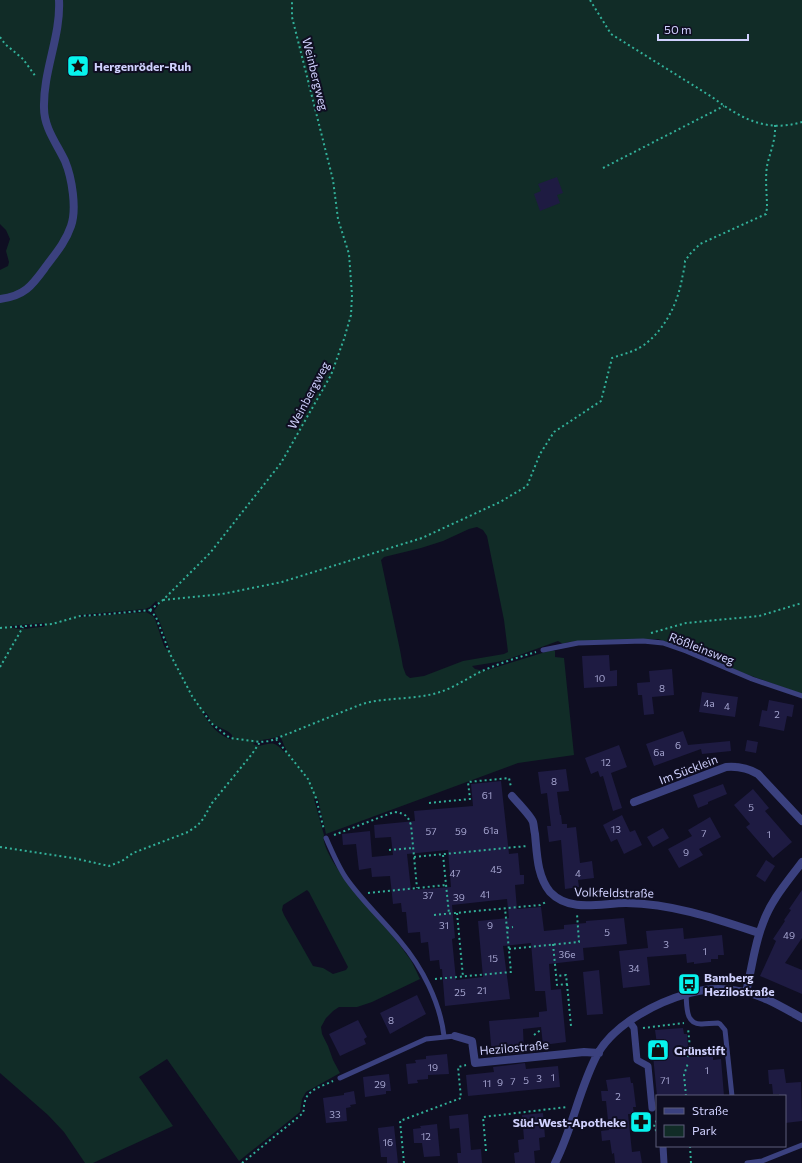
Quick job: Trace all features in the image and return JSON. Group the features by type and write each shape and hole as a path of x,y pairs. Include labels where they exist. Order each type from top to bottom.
{"street":[{"path":"0,299 19,294 34,283 62,245 72,225 73,202 71,177 65,161 48,128 44,109 49,63 58,26 59,0"},
{"name":"Im Sücklein","path":"634,802 726,767 735,767 751,770 758,774 802,821"},
{"name":"Volkfeldstraße","path":"512,796 533,821 539,869 543,882 556,896 567,903 591,906 624,903 656,904 700,913 759,933"},
{"path":"746,992 759,933 763,922 780,890 802,862"},
{"path":"555,1163 564,1144 589,1072 599,1053 614,1033 631,1025 669,1000 686,994 716,990 746,992 802,1018"},
{"path":"631,1025 637,1060 648,1066 652,1108"},
{"name":"Hezilostraße","path":"455,1036 472,1041 475,1063 584,1052 599,1053"},
{"path":"663,1147 664,1163"}],"lane":[{"name":"Rößleinsweg","path":"543,650 570,644 643,641 663,643 752,679 802,696"},
{"path":"326,838 347,879 401,941 413,958 436,1001 442,1020 444,1036"},
{"path":"686,994 688,1016 691,1021 698,1024 718,1023 725,1030 732,1095"},
{"name":"Hezilostraße","path":"340,1078 426,1039 455,1036"},
{"path":"748,1163 762,1161 802,1145"}],"path":[{"name":"Weinbergweg","path":"150,610 163,600 210,553 281,463 332,375 351,315 352,295 349,254 338,219 333,180 292,17 292,0"},
{"path":"590,0 611,34 724,106 754,122 765,125 790,125 802,122"},
{"path":"0,37 5,44 23,59 45,90"},
{"path":"602,168 724,106"},
{"path":"163,600 222,594 282,582 354,560 422,538 500,502 527,486 540,454 554,432 601,401 612,358 633,351 644,345 663,325 673,309 681,283 685,261 690,254 700,244 766,214 767,167 770,149 775,139 775,125"},
{"path":"643,641 646,636 651,633 686,623 759,616 802,603"},
{"path":"0,628 52,624 80,616 150,610 156,617 168,650 186,686 211,723 230,738 260,742 276,739 362,704 376,700 424,697 456,685 489,668 543,650"},
{"path":"0,667 23,627"},
{"path":"276,739 308,779 316,798 326,838 394,812 402,812 409,817 414,848 417,888"},
{"path":"0,847 73,858 109,866 113,865 128,858 133,853 188,832 198,825 212,803 260,742"},
{"path":"429,803 470,799 468,782 510,778"},
{"path":"414,857 536,845"},
{"path":"389,850 414,848"},
{"path":"443,854 449,914"},
{"path":"359,894 446,885"},
{"path":"434,915 540,905 556,896"},
{"path":"509,949 579,942 576,905"},
{"path":"426,980 511,972 505,908"},
{"path":"457,913 463,977"},
{"path":"507,928 513,927"},
{"path":"554,944 557,985 567,984"},
{"path":"557,976 566,976 571,1026"},
{"path":"631,1025 687,1023 690,1048 688,1057"},
{"path":"534,1035 542,1029"},
{"path":"404,1163 400,1120 461,1098 458,1067 475,1063"},
{"path":"686,1095 684,1075 688,1063"},
{"path":"242,1163 302,1114 304,1111 304,1102 309,1093 340,1078"},
{"path":"486,1151 483,1117 577,1106"},
{"path":"656,1122 654,1127 656,1130"},
{"path":"690,1147 691,1163"}],"green space":[{"path":"0,0 802,0 802,694 743,673 694,651 658,639 568,642 563,644 558,641 503,661 472,666 475,669 484,671 552,650 555,651 555,657 564,658 574,755 518,763 326,834 318,799 314,799 324,835 326,849 332,860 338,870 399,944 411,961 420,979 372,1002 357,1007 339,1007 326,1018 321,1027 322,1034 340,1073 306,1092 302,1099 300,1112 239,1161 167,1059 139,1077 173,1126 93,1163 85,1163 64,1132 48,1115 0,1073 0,270 8,266 9,262 6,251 10,239 6,230 0,224","holes":["477,527 483,530 487,536 504,620 508,652 463,661 424,676 410,678 406,675 403,667 381,560 384,557 443,541","156,601 159,604 154,611 159,620 170,650 166,649 164,646 155,619 146,612 81,617 79,615 145,609 150,607","44,623 45,626 26,629 12,628 9,626","205,712 208,715 211,723 229,732 232,735 232,740 215,730 203,714","280,737 286,749 285,753 274,744 259,746 253,744","307,890 348,967 346,970 333,974 323,968 313,966 282,910 283,905"]}],"building":[{"path":"557,177 563,193 557,195 560,203 540,211 534,194 541,191 538,184"},
{"path":"609,655 610,671 617,670 617,686 584,688 582,656"},
{"path":"672,669 674,695 652,697 654,714 644,715 642,695 638,695 637,683 650,682 649,671"},
{"path":"702,692 738,697 735,717 699,712"},
{"path":"769,700 794,705 792,717 787,716 784,731 759,726 762,710 767,711"},
{"path":"683,731 688,745 730,741 731,751 702,754 701,749 654,766 646,744"},
{"path":"747,740 758,742 756,753 745,751"},
{"path":"619,745 627,767 611,773 622,808 613,811 603,776 600,777 598,771 591,774 585,758"},
{"path":"566,769 569,791 557,792 562,824 567,824 567,828 576,827 580,863 592,861 594,878 578,880 579,887 565,889 561,840 549,842 547,826 551,826 547,793 541,794 538,772"},
{"path":"501,781 509,854 518,853 520,875 524,875 524,884 515,885 517,909 541,907 544,931 564,929 564,925 586,923 586,921 624,918 627,944 583,948 584,960 549,964 551,990 561,989 566,1042 543,1045 541,1027 523,1029 524,1053 492,1056 489,1021 539,1017 539,1012 547,1011 545,991 535,991 531,943 503,946 510,999 445,1006 442,969 440,969 439,960 430,961 428,942 421,943 420,932 408,933 406,912 402,912 401,903 393,904 390,876 372,877 371,868 359,870 356,844 343,845 342,834 370,831 372,857 393,855 391,837 375,838 374,825 415,821 414,811 473,806 471,784","holes":["448,850 451,887 411,890 407,854","507,899 509,918 478,921 483,977 456,980 452,939 455,938 452,905"]},
{"path":"723,784 727,794 698,808 693,795"},
{"path":"753,789 769,808 765,811 792,842 773,858 746,827 750,824 734,805"},
{"path":"622,815 630,832 635,830 642,845 624,854 617,839 611,842 603,825"},
{"path":"710,817 721,837 699,849 703,855 679,868 668,849 692,836 688,830"},
{"path":"663,828 669,838 653,847 647,837"},
{"path":"766,860 775,866 765,882 756,876"},
{"path":"802,890 802,938 785,963 802,970 802,994 760,976 776,941 773,939 791,910 789,909"},
{"path":"683,928 684,939 722,935 724,955 718,955 718,959 711,959 711,962 694,964 694,962 687,963 686,954 647,957 650,985 623,988 619,951 648,948 646,931"},
{"path":"599,970 603,1014 587,1015 583,972"},
{"path":"417,995 426,1014 390,1034 380,1013"},
{"path":"358,1020 367,1037 364,1039 366,1044 340,1056 329,1034"},
{"path":"683,1028 684,1034 687,1034 689,1057 713,1054 713,1060 721,1059 724,1095 657,1095 652,1045 657,1044 655,1030"},
{"path":"447,1054 449,1074 428,1075 428,1079 417,1080 418,1083 408,1084 406,1064 416,1063 415,1060 426,1059 426,1056"},
{"path":"525,1063 526,1069 558,1066 560,1087 468,1096 466,1075 494,1072 493,1067"},
{"path":"784,1069 786,1083 801,1082 802,1121 786,1123 786,1095 773,1094 772,1084 769,1084 768,1070"},
{"path":"389,1074 391,1091 386,1091 386,1094 365,1097 363,1077"},
{"path":"630,1077 631,1083 633,1083 636,1107 633,1107 634,1114 628,1114 632,1152 640,1151 642,1163 615,1163 610,1140 602,1141 601,1131 609,1130 606,1101 602,1101 601,1091 608,1091 606,1080"},
{"path":"354,1091 356,1104 350,1105 351,1107 346,1108 347,1121 326,1123 323,1098 344,1095 344,1093"},
{"path":"543,1113 545,1137 539,1138 540,1150 534,1151 535,1163 515,1163 514,1153 519,1152 518,1140 524,1139 522,1115"},
{"path":"468,1114 471,1150 481,1149 482,1163 458,1163 457,1153 461,1153 459,1128 450,1129 449,1116"},
{"path":"437,1124 440,1156 424,1157 422,1143 414,1143 413,1129 421,1128 420,1126"},
{"path":"394,1126 398,1163 387,1163 387,1157 381,1157 378,1128"}],"place":[{"name":"Hergenröder-Ruh","path":"78,66"},
{"name":"Bamberg Hezilostraße","path":"689,984"},
{"name":"Grünstift","path":"658,1050"},
{"name":"Süd-West-Apotheke","path":"641,1122"}]}
